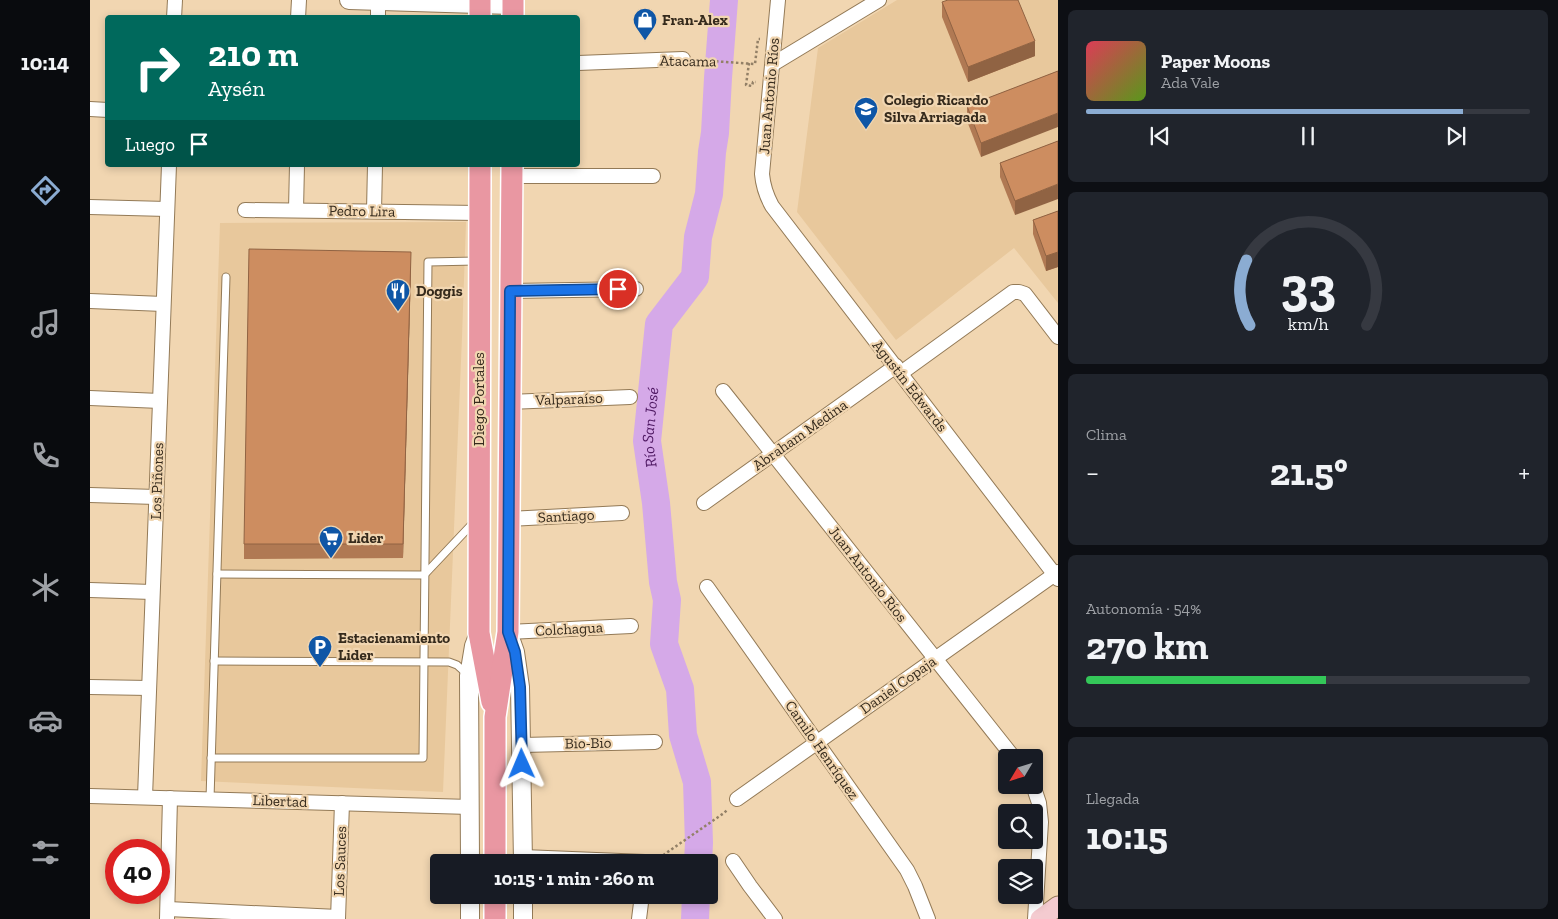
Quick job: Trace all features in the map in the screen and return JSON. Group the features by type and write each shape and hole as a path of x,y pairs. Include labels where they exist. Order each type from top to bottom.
{"main road":[{"name":"Diego Portales","path":"480,167 479,633 495,717"},
{"name":"Diego Portales","path":"495,854 495,717 508,632 512,170"},
{"path":"479,262 511,260"},
{"path":"495,904 495,919"},
{"path":"1040,919 1058,906"}],"street":[{"path":"174,15 175,0"},
{"path":"298,0 298,15"},
{"path":"349,0 378,9 513,7"},
{"name":"Juan Antonio Ríos","path":"765,191 762,174 778,0"},
{"path":"773,64 879,0"},
{"name":"Atacama","path":"580,63 683,59"},
{"path":"90,109 105,110"},
{"name":"Los Piñones","path":"145,797 168,167"},
{"path":"296,210 297,167"},
{"path":"374,211 375,167"},
{"path":"512,170 653,176"},
{"name":"Agustín Edwards","path":"765,191 772,206 1057,575"},
{"path":"90,207 167,209"},
{"name":"Pedro Lira","path":"246,210 480,212"},
{"path":"510,291 636,289"},
{"name":"Abraham Medina","path":"704,503 773,454 1013,292 1025,294 1058,337"},
{"path":"90,301 163,304"},
{"name":"Juan Antonio Ríos","path":"723,391 1007,749"},
{"name":"Valparaíso","path":"509,402 630,396"},
{"path":"90,398 160,401"},
{"path":"90,495 156,497"},
{"name":"Santiago","path":"509,518 622,513"},
{"name":"Daniel Copaja","path":"737,799 1057,575"},
{"name":"Camilo Henríquez","path":"707,587 907,870 916,886 928,919"},
{"path":"90,590 152,592"},
{"name":"Colchagua","path":"508,632 631,626"},
{"name":"Diego Portales","path":"508,632 515,652 520,687 523,854"},
{"name":"Diego Portales","path":"470,854 469,676 474,646 479,633"},
{"path":"90,687 149,688"},
{"name":"Bio-Bio","path":"522,745 654,742"},
{"path":"1035,919 1041,822 1036,794"},
{"name":"Libertad","path":"90,796 470,807"},
{"path":"170,798 168,914 338,918"},
{"name":"Los Sauces","path":"338,918 342,803"},
{"path":"733,860 775,919"},
{"path":"470,904 470,919"},
{"path":"523,904 524,919"},
{"path":"640,919 641,904"}],"lane":[{"path":"211,758 423,758 428,262 479,262"},
{"path":"210,799 226,277"},
{"path":"217,574 424,575 479,516"},
{"path":"214,661 449,662 456,665 469,676"}],"path":[{"name":"Atacama","path":"683,59 749,63 746,85 752,86 753,82 770,82"},
{"path":"666,854 724,814 737,799"}],"shaded area":[{"path":"897,0 1058,0 1058,303 1014,248 896,340 797,212 818,48"},
{"name":"Lider","path":"466,222 443,792 201,781 220,223"}],"building":[{"path":"948,0 1018,0 1035,41 968,67 942,2"},
{"path":"1058,71 1058,113 981,143 967,106"},
{"path":"1058,141 1058,184 1015,201 1000,163"},
{"path":"1058,211 1058,252 1046,256 1033,220"},
{"path":"249,249 411,252 403,544 244,544"}],"waterway":[{"name":"Río San José","path":"698,854 697,782 683,735 680,689 664,644 667,600 663,582 656,503 647,441 659,324 695,277 698,237 709,194 724,0"},
{"name":"Río San José","path":"695,919 696,904"}],"place":[{"name":"Fran-Alex","path":"645,41"},
{"name":"Colegio Ricardo Silva Arriagada","path":"866,130"},
{"name":"Doggis","path":"398,312"},
{"name":"Lider","path":"331,559"},
{"name":"Estacienamiento Lider","path":"320,668"}],"route":[{"path":"522,764 518,668 508,632 510,291 618,289"}]}
